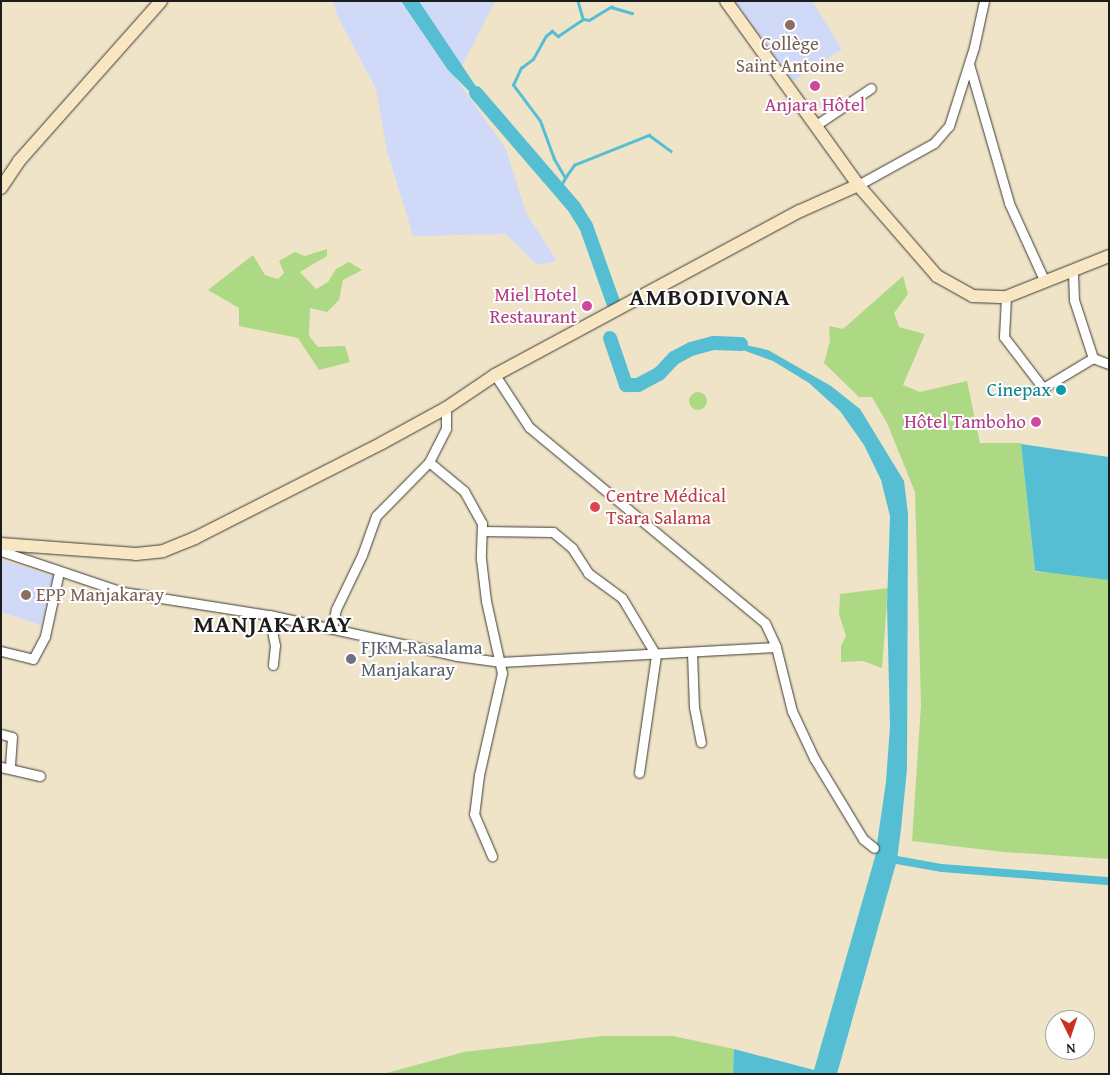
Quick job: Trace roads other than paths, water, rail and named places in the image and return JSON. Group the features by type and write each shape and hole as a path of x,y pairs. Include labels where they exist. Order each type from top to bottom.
{"main road":[{"path":"1,188 19,161 161,1"},
{"path":"726,1 843,161 858,185 937,276 973,296 1006,297 1073,272 1109,256"},
{"path":"838,194 842,184 843,161"},
{"path":"1,544 136,554 163,551 195,538 306,483 446,408 485,384 687,277 800,211 858,185"}],"street":[{"path":"858,185 934,143 949,126 969,64 984,1"},
{"path":"969,64 1009,203 1045,282"},
{"path":"816,125 871,88"},
{"path":"1073,272 1074,300 1093,358"},
{"path":"1006,297 1004,337 1043,388 1093,358"},
{"path":"1093,358 1109,364"},
{"path":"497,378 529,426 765,623 776,647 792,711 814,758 863,839 874,848"},
{"path":"332,629 336,609 362,555 376,516 429,462 446,428 446,408"},
{"path":"429,462 464,490 482,522 481,560 486,601 502,673 479,775 474,814 492,856"},
{"path":"482,531 553,532 572,548 588,573 622,598 656,655 639,773"},
{"path":"1,551 59,572 124,592 268,616 457,656 500,662 776,647"},
{"path":"1,651 33,659 45,636 59,572"},
{"path":"268,616 274,645 273,665"},
{"path":"692,653 694,707 701,742"},
{"path":"1,734 12,737 5,767 40,776"}],"water":[{"path":"401,1 419,1 479,91 474,96 448,70"},
{"path":"741,344 768,350 831,386 860,409 904,481 908,514 907,769 901,829 897,860 837,1074 733,1074 734,1049 814,1070 875,857 886,782 890,726 887,605 890,516 881,480 864,445 840,411 809,383 773,361 740,349"},
{"path":"1021,444 1109,457 1109,580 1035,571"}],"waterway":[{"path":"578,1 583,18"},
{"path":"559,189 565,178 554,159 540,121 513,85 521,68 533,59 546,36 552,31 558,36 583,19 589,20 611,7 632,13"},
{"path":"476,93 574,207 586,226 613,302"},
{"path":"565,178 574,165 649,135 671,151"},
{"path":"610,338 626,385 638,385 659,374 674,358 691,349 714,343 741,344"},
{"path":"897,860 942,868 1109,881"}],"place":[{"name":"Collège Saint Antoine","path":"790,25"},
{"name":"Anjara Hôtel","path":"815,86"},
{"name":"Miel Hotel Restaurant","path":"587,306"},
{"name":"Cinepax","path":"1061,390"},
{"name":"Hôtel Tamboho","path":"1036,422"},
{"name":"Centre Médical Tsara Salama","path":"595,507"},
{"name":"EPP Manjakaray","path":"26,595"},
{"name":"FJKM Rasalama Manjakaray","path":"351,659"}],"district":[{"name":"AMBODIVONA","path":"710,297"},
{"name":"MANJAKARAY","path":"273,624"}]}
